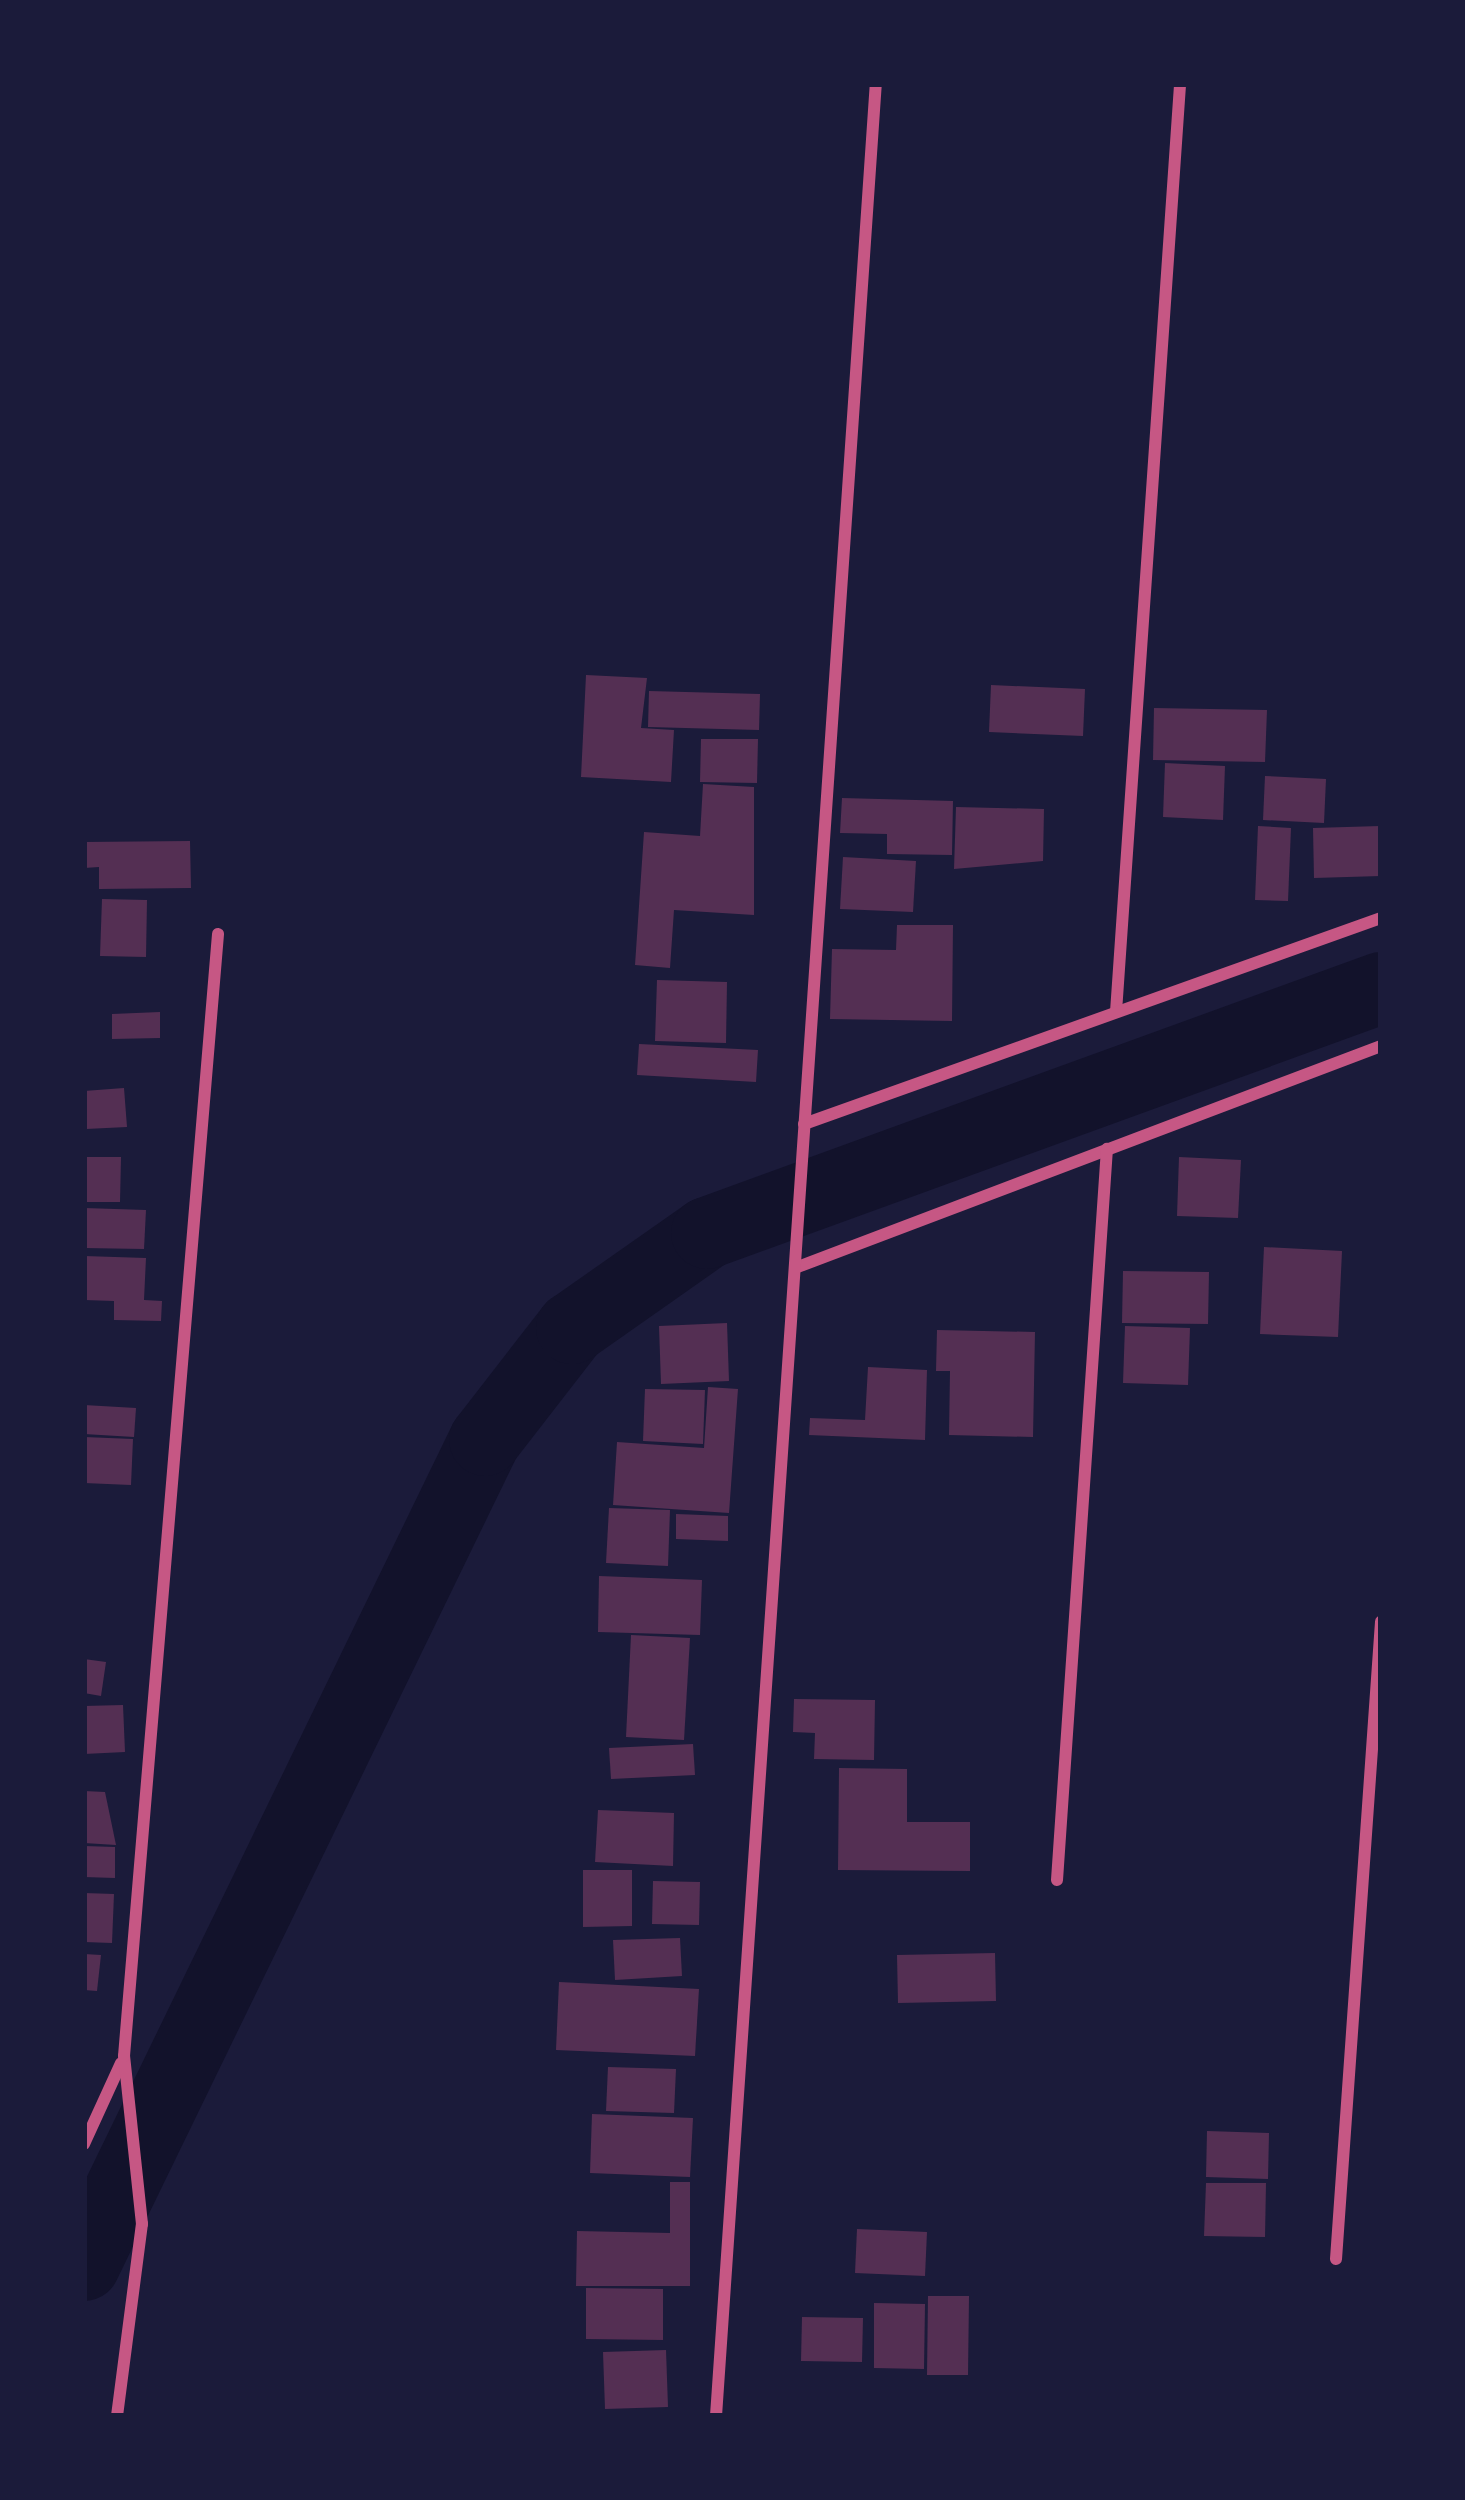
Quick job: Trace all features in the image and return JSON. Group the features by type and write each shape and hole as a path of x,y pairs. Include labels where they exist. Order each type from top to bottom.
{"street":[{"path":"716,2416 876,84"},
{"path":"1116,1012 1180,84"},
{"path":"804,1124 1381,918"},
{"path":"117,2416 142,2224 125,2113 124,2056 218,934"},
{"path":"795,1268 1381,1046"},
{"path":"1057,1880 1107,1149"},
{"path":"1336,2258 1381,1622"},
{"path":"84,2144 124,2056"}],"building":[{"path":"586,675 647,678 641,728 674,730 671,782 581,777"},
{"path":"991,685 1085,689 1083,736 989,732"},
{"path":"649,691 760,694 759,730 648,727"},
{"path":"1154,708 1267,710 1265,762 1153,760"},
{"path":"701,739 758,739 757,783 700,782"},
{"path":"1165,763 1225,766 1223,820 1163,817"},
{"path":"1265,776 1326,779 1324,823 1263,820"},
{"path":"703,784 754,787 754,915 674,910 670,968 635,965 644,832 700,836"},
{"path":"842,798 953,801 952,855 887,854 887,834 840,833"},
{"path":"956,807 1044,809 1043,861 954,869"},
{"path":"1258,826 1291,828 1288,901 1255,900"},
{"path":"1380,826 1381,876 1314,878 1313,828"},
{"path":"190,841 191,888 99,889 99,867 84,868 84,842"},
{"path":"843,857 916,861 913,912 840,909"},
{"path":"102,899 147,900 146,957 100,956"},
{"path":"897,925 953,925 952,1021 830,1019 832,949 896,950"},
{"path":"657,980 727,982 726,1043 655,1041"},
{"path":"160,1012 160,1038 112,1039 112,1014"},
{"path":"639,1044 758,1050 756,1082 637,1075"},
{"path":"124,1088 127,1127 86,1129 84,1091"},
{"path":"84,1157 121,1157 120,1202 84,1202"},
{"path":"1179,1157 1241,1160 1238,1218 1177,1216"},
{"path":"84,1208 146,1210 144,1249 84,1248"},
{"path":"1264,1247 1342,1251 1338,1337 1260,1334"},
{"path":"84,1256 146,1258 144,1300 162,1301 161,1321 114,1320 114,1301 84,1300"},
{"path":"1123,1271 1209,1272 1208,1324 1122,1323"},
{"path":"727,1323 729,1381 661,1384 659,1326"},
{"path":"1125,1326 1190,1328 1188,1385 1123,1383"},
{"path":"937,1330 1035,1332 1033,1437 949,1435 950,1371 936,1371"},
{"path":"868,1367 927,1370 925,1440 809,1435 810,1418 865,1420"},
{"path":"708,1387 738,1389 729,1513 613,1505 617,1442 704,1448"},
{"path":"645,1389 705,1390 703,1444 643,1441"},
{"path":"84,1405 136,1408 134,1437 84,1434"},
{"path":"84,1437 133,1439 131,1485 84,1483"},
{"path":"609,1508 670,1510 668,1566 606,1563"},
{"path":"676,1514 728,1516 728,1541 676,1539"},
{"path":"599,1576 702,1580 700,1635 598,1632"},
{"path":"631,1635 690,1638 684,1740 626,1737"},
{"path":"84,1659 106,1662 101,1696 84,1693"},
{"path":"794,1699 875,1700 874,1760 814,1759 815,1733 793,1732"},
{"path":"123,1705 125,1752 84,1754 84,1706"},
{"path":"693,1744 695,1775 611,1779 609,1748"},
{"path":"839,1768 907,1769 907,1822 970,1822 970,1871 838,1870"},
{"path":"84,1791 105,1792 116,1845 84,1843"},
{"path":"598,1810 674,1813 673,1866 595,1862"},
{"path":"84,1846 115,1847 115,1878 84,1877"},
{"path":"583,1870 632,1870 632,1926 583,1927"},
{"path":"653,1881 700,1882 699,1925 652,1924"},
{"path":"84,1893 114,1894 112,1943 84,1942"},
{"path":"680,1938 682,1976 615,1980 613,1940"},
{"path":"995,1953 996,2001 898,2003 897,1955"},
{"path":"84,1954 101,1955 97,1991 84,1990"},
{"path":"559,1982 699,1989 695,2056 556,2050"},
{"path":"608,2067 676,2069 674,2113 606,2111"},
{"path":"592,2114 693,2118 690,2177 590,2173"},
{"path":"1207,2131 1269,2133 1268,2179 1206,2177"},
{"path":"670,2182 690,2182 690,2286 576,2286 577,2231 670,2233"},
{"path":"1206,2183 1266,2183 1265,2237 1204,2236"},
{"path":"857,2229 927,2232 925,2276 855,2273"},
{"path":"586,2288 663,2289 663,2340 586,2339"},
{"path":"928,2296 969,2296 968,2375 927,2375"},
{"path":"874,2303 925,2304 924,2369 874,2368"},
{"path":"802,2317 863,2318 862,2362 801,2361"},
{"path":"666,2350 668,2407 605,2409 603,2352"}],"waterway":[{"path":"84,2265 485,1440 572,1328 707,1233 1381,988"}]}
